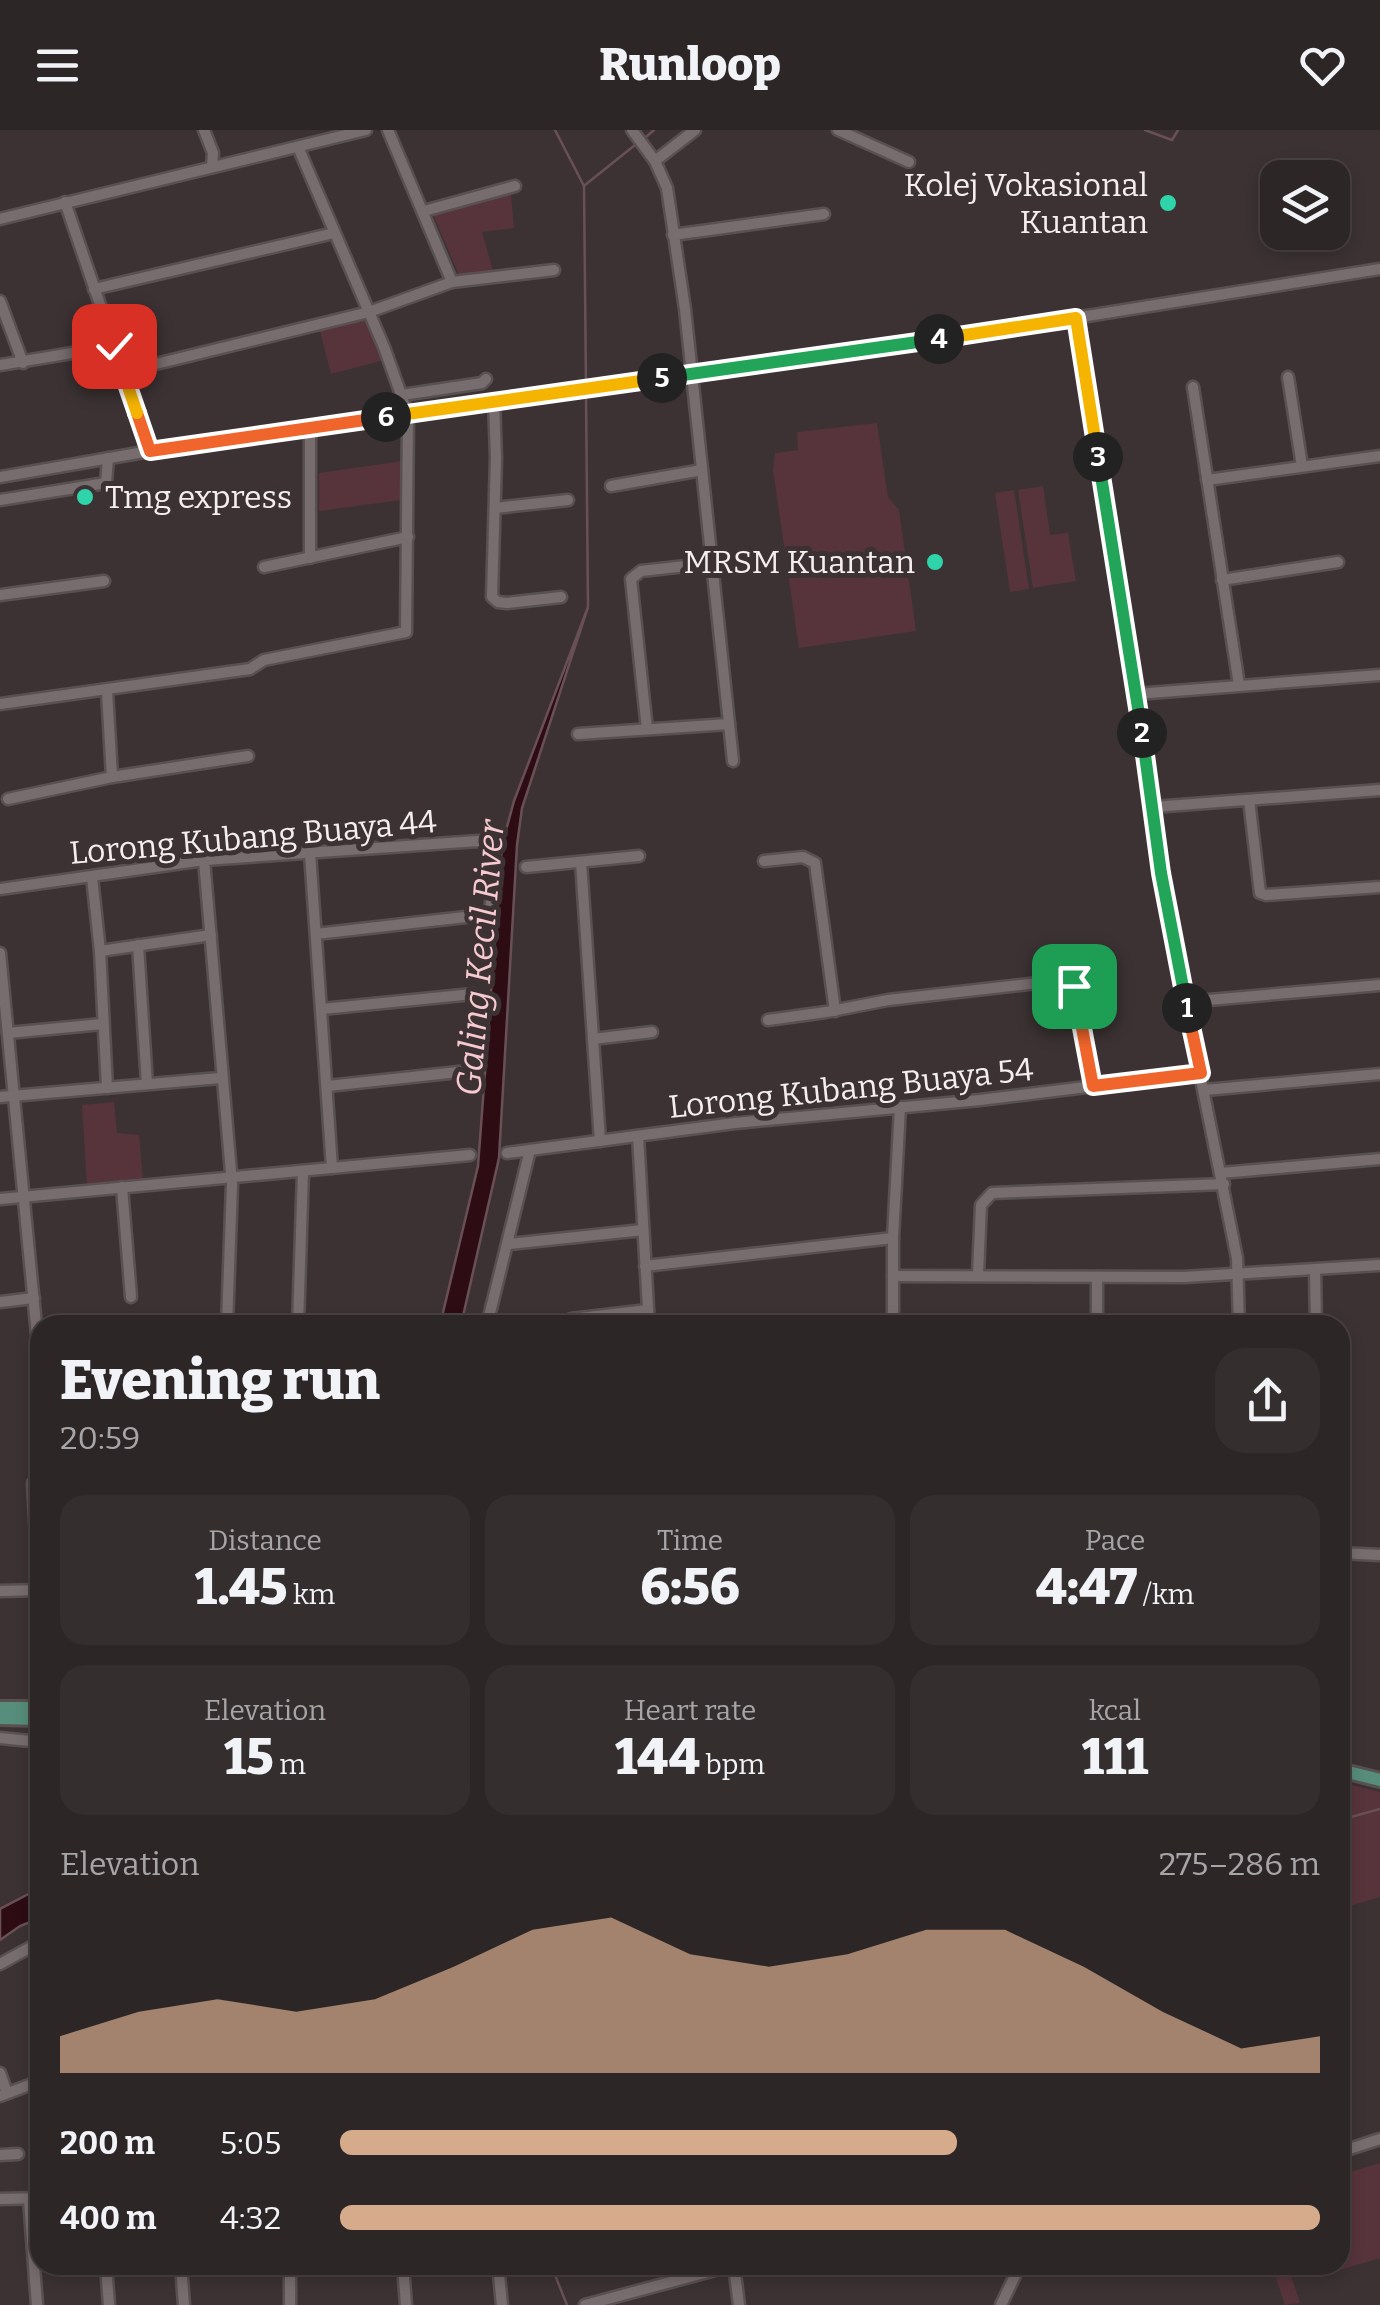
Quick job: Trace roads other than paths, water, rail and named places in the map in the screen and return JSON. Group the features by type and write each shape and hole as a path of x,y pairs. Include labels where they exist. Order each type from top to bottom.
{"main road":[{"path":"0,1708 30,1712"},
{"path":"0,1718 30,1714"},
{"path":"1350,1772 1380,1780"}],"street":[{"path":"204,130 213,153 212,167"},
{"path":"0,220 366,130"},
{"path":"388,130 452,282"},
{"path":"632,130 656,161 667,188 692,374 733,761"},
{"path":"656,161 695,130"},
{"path":"838,130 910,162"},
{"path":"107,692 250,669 264,660 406,632 408,414 298,146"},
{"path":"424,211 516,186"},
{"path":"65,202 150,451"},
{"path":"673,235 824,214"},
{"path":"94,289 334,233"},
{"path":"0,477 150,451 1076,318 1380,269"},
{"path":"124,372 369,312 452,282 554,270"},
{"path":"0,301 23,363"},
{"path":"1076,318 1161,873 1239,1275 1239,1315"},
{"path":"0,366 114,346"},
{"path":"1288,377 1302,466"},
{"path":"402,396 482,383 486,379"},
{"path":"1193,388 1238,686"},
{"path":"494,401 492,596 507,603 561,597"},
{"path":"310,428 310,558"},
{"path":"1207,480 1380,456"},
{"path":"0,500 106,483 108,458"},
{"path":"611,486 702,470"},
{"path":"495,508 568,500"},
{"path":"264,566 408,537"},
{"path":"1222,580 1338,562"},
{"path":"647,730 631,579 642,571 713,563"},
{"path":"0,595 104,581"},
{"path":"1136,694 1380,676"},
{"path":"0,704 103,688 107,692 112,777"},
{"path":"578,734 728,724"},
{"path":"8,799 112,777 248,756"},
{"path":"1153,807 1380,790"},
{"path":"1249,800 1260,893 1266,896 1380,887"},
{"name":"Lorong Kubang Buaya 44","path":"0,889 204,860 492,841 495,850 491,903 483,915 316,934"},
{"path":"310,853 332,1168"},
{"path":"526,867 639,856"},
{"path":"764,862 803,857 815,864 835,1011"},
{"path":"204,860 230,1177 227,1315"},
{"path":"581,862 600,1142"},
{"path":"92,876 107,1088"},
{"path":"100,951 210,936"},
{"path":"138,946 147,1084"},
{"path":"0,953 36,1315"},
{"path":"768,1020 888,1000 1064,980 1076,990 1093,1086"},
{"path":"1185,1002 1380,985"},
{"path":"322,1009 473,994"},
{"path":"8,1033 102,1024"},
{"path":"592,1039 652,1032"},
{"path":"328,1086 476,1070"},
{"name":"Lorong Kubang Buaya 54","path":"507,1153 735,1123 1201,1073"},
{"path":"1205,1090 1380,1074"},
{"path":"0,1098 220,1078"},
{"path":"893,1315 892,1238 900,1107"},
{"path":"638,1136 648,1315"},
{"path":"491,1315 530,1150"},
{"path":"0,1199 470,1155"},
{"path":"978,1274 981,1205 992,1193 1223,1179 1380,1159"},
{"path":"298,1315 303,1171"},
{"path":"122,1187 131,1297"},
{"path":"509,1244 643,1230"},
{"path":"645,1266 892,1238"},
{"path":"893,1276 1239,1275 1380,1265"},
{"path":"1315,1270 1316,1315"},
{"path":"1097,1315 1098,1277"},
{"path":"0,1302 34,1298"},
{"path":"600,1315 648,1310"},
{"path":"1350,1553 1380,1554"},
{"path":"0,1590 30,1590"},
{"path":"0,1738 30,1741"},
{"path":"0,1964 30,1948"},
{"path":"0,2073 4,2094 30,2085"},
{"path":"1350,2149 1380,2139"},
{"path":"0,2154 18,2154"},
{"path":"0,2199 30,2198"},
{"path":"36,2275 37,2305"},
{"path":"107,2275 109,2305"},
{"path":"181,2275 184,2305"},
{"path":"290,2275 290,2305"},
{"path":"404,2275 406,2305"},
{"path":"499,2275 502,2305"},
{"path":"585,2305 697,2275"},
{"path":"735,2275 739,2305"},
{"path":"1002,2305 1016,2275"}],"waterway":[{"name":"Galing Kecil River","path":"555,130 584,186 586,386"},
{"path":"646,137 654,130"},
{"path":"1145,130 1172,140 1178,130"},
{"path":"585,185 635,145"},
{"name":"Galing Kecil River","path":"586,394 588,606"},
{"path":"1350,1817 1380,1809"},
{"path":"555,2275 567,2305"}],"place":[{"name":"Kolej Vokasional Kuantan","path":"1168,203"},
{"name":"Tmg express","path":"85,497"},
{"name":"MRSM Kuantan","path":"935,562"}]}
